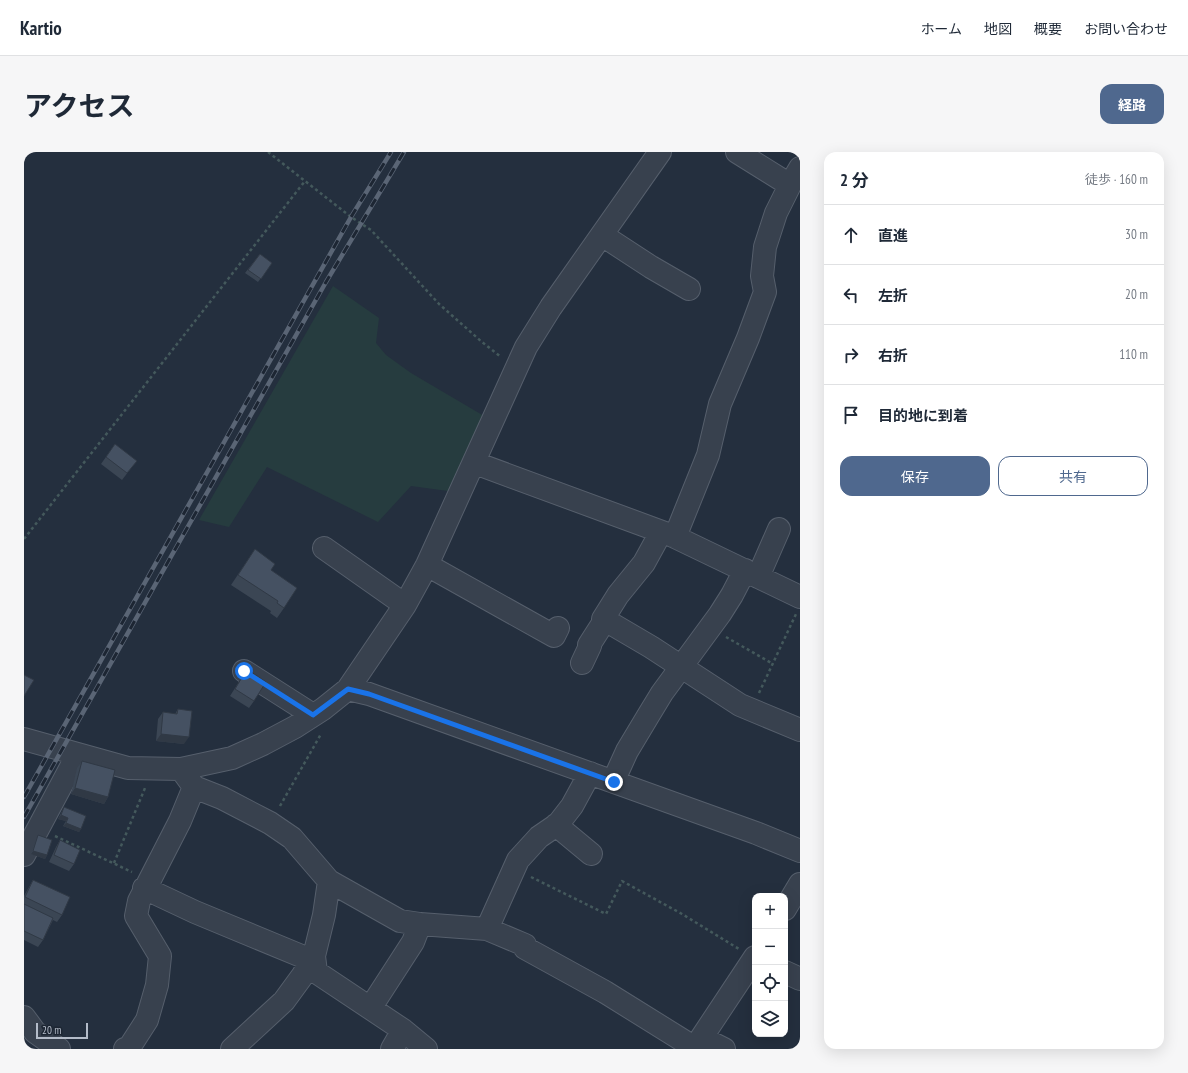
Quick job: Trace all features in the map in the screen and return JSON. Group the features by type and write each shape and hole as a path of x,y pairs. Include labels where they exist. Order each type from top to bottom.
{"street":[{"path":"24,739 128,768 181,769 232,758 295,727 317,724 348,689 405,605 427,565 526,347 551,307 660,152"},
{"path":"585,654 605,620 603,618 618,596 667,534 679,527 708,455 720,404 748,338 764,292 762,276 766,248 776,213 795,176 736,152"},
{"path":"602,235 651,267 689,289"},
{"path":"475,462 667,534 751,574 798,605"},
{"path":"614,782 627,751 648,716 711,628 732,595 751,574 779,529"},
{"path":"324,548 405,605"},
{"path":"427,565 554,636 558,628"},
{"path":"605,620 682,667 740,706 800,730"},
{"path":"244,671 317,724"},
{"path":"348,689 369,694 590,773 756,833 800,851"},
{"path":"24,855 71,767 75,754"},
{"path":"181,769 194,787 222,798 270,823 292,838 329,881 400,921 420,924 487,928 525,945 525,948 697,1045 724,1049"},
{"path":"487,928 518,860 539,837 556,826 572,806 590,773"},
{"path":"133,1047 147,1020 153,1002 157,985 160,956 136,916 138,901 180,822 194,787"},
{"path":"556,826 591,854"},
{"path":"232,1049 284,1001 303,976 312,958 324,915 329,881"},
{"path":"146,884 195,912 312,958"},
{"path":"788,903 800,884"},
{"path":"370,1007 413,942 420,924"},
{"path":"312,958 316,972 403,1030 426,1049"},
{"path":"697,1045 752,962"},
{"path":"788,973 800,979"},
{"path":"30,1025 59,1049"},
{"path":"392,1049 403,1030"}],"path":[{"path":"268,152 351,217 372,230 439,304 482,342 517,369"},
{"path":"24,539 305,181"},
{"path":"751,710 773,664 798,605"},
{"path":"711,628 773,664"},
{"path":"270,823 317,724"},
{"path":"114,863 152,768"},
{"path":"38,830 49,833 114,863 146,884"},
{"path":"514,868 606,914 622,881 682,914 752,956"}],"green space":[{"path":"333,286 379,318 376,343 386,355 411,373 484,416 448,491 411,486 378,522 267,467 229,527 199,520"}],"building":[{"path":"260,254 272,263 261,279 248,270"},
{"path":"115,444 137,461 127,473 106,457"},
{"path":"255,549 275,564 271,570 297,588 284,608 277,603 278,601 238,575"},
{"path":"247,669 266,682 254,701 235,689"},
{"path":"24,675 34,680 24,696"},
{"path":"178,709 192,711 189,737 161,734 163,712 177,714"},
{"path":"82,761 115,770 108,797 75,788"},
{"path":"64,807 86,816 81,829 66,823 68,818 61,815"},
{"path":"38,835 52,840 47,855 33,851"},
{"path":"60,840 80,850 74,864 54,855"},
{"path":"33,880 70,897 62,915 25,897"},
{"path":"24,904 53,918 43,940 24,931"}],"railway":[{"path":"24,797 351,217 391,152"},
{"path":"24,817 326,282 404,152"}],"route":[{"path":"244,671 313,715 348,689 369,694 614,782"}]}
